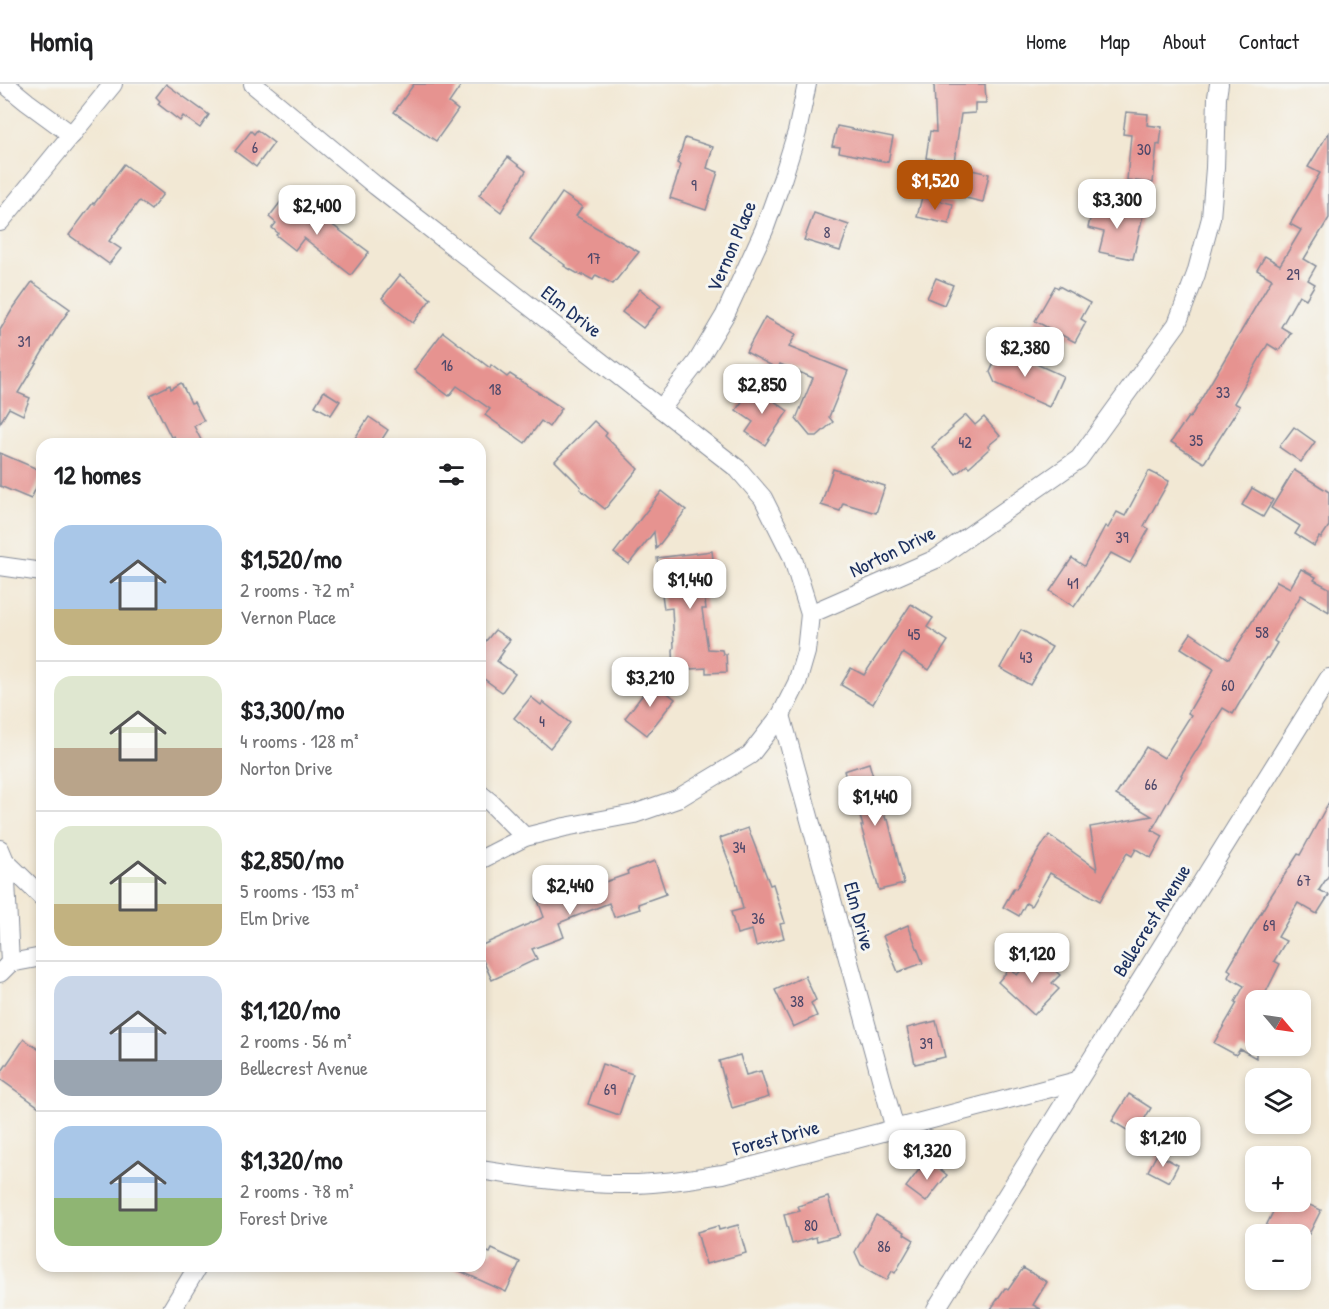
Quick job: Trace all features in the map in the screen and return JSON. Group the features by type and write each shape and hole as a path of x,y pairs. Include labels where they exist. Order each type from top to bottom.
{"street":[{"path":"5,84 72,135"},
{"path":"0,222 113,84"},
{"name":"Elm Drive","path":"253,84 376,186 738,469 763,498 792,556 810,614"},
{"name":"Vernon Place","path":"662,409 698,362 725,315 764,230 797,132 807,84"},
{"name":"Norton Drive","path":"810,614 936,559 1079,459 1177,324 1196,274 1211,218 1219,84"},
{"path":"0,566 36,571"},
{"path":"486,857 525,837 565,826 634,813 677,799 750,755 781,715 797,683 806,651 810,614"},
{"name":"Bellecrest Avenue","path":"936,1309 1329,678"},
{"name":"Elm Drive","path":"781,715 895,1129"},
{"path":"486,799 525,837"},
{"path":"3,855 36,891"},
{"path":"3,855 5,968 36,959"},
{"name":"Forest Drive","path":"486,1171 583,1184 634,1184 723,1174 1077,1081"},
{"path":"172,1309 194,1272"}],"building":[{"path":"166,84 209,115 200,128 183,116 180,121 158,104 160,101 156,97"},
{"path":"414,84 462,84 449,103 458,110 436,141 394,112"},
{"path":"934,84 985,84 986,103 975,103 975,113 961,114 954,162 926,158 930,131 936,132"},
{"path":"1126,112 1148,114 1147,125 1162,127 1160,145 1157,144 1153,183 1127,180 1131,135 1123,134"},
{"path":"837,126 893,137 888,162 839,152 840,147 832,146"},
{"path":"257,130 274,143 256,167 235,151 251,131 254,134"},
{"path":"1329,132 1329,218 1304,259 1316,266 1308,280 1315,284 1306,299 1299,295 1281,327 1291,333 1279,351 1268,344 1234,403 1240,406 1204,463 1171,442 1188,417 1190,418 1272,279 1257,270 1265,256 1280,265 1301,230 1290,224 1320,173 1308,167"},
{"path":"685,138 713,147 707,168 718,172 706,210 670,198 681,165 677,163"},
{"path":"508,157 526,171 501,212 479,195"},
{"path":"124,164 163,194 151,210 139,201 109,241 121,249 109,264 69,235"},
{"path":"963,168 989,174 983,202 957,196"},
{"path":"562,193 582,207 576,216 639,252 613,284 596,275 593,280 582,274 582,276 564,266 530,240"},
{"path":"922,197 953,204 949,224 917,217"},
{"path":"282,200 301,216 308,207 369,252 351,275 304,238 295,250 276,235 278,233 272,228 276,223 269,217"},
{"path":"1093,205 1143,215 1133,259 1099,252 1104,232 1088,228"},
{"path":"814,213 849,225 840,251 804,240"},
{"path":"400,275 431,299 413,323 382,298"},
{"path":"936,278 953,285 944,305 927,298"},
{"path":"32,282 70,309 18,393 30,398 23,415 9,408 0,423 0,330"},
{"path":"1055,286 1090,303 1081,319 1086,322 1075,342 1035,321"},
{"path":"640,289 661,306 643,328 622,312"},
{"path":"765,317 796,334 789,347 848,371 829,417 833,422 817,436 810,436 796,419 813,378 780,364 778,369 746,352"},
{"path":"443,332 490,368 491,365 507,377 510,374 562,408 549,427 541,421 525,443 485,415 490,409 457,386 449,396 414,370"},
{"path":"1001,348 1063,376 1049,407 995,383 990,372"},
{"path":"181,383 191,403 194,402 204,421 194,426 200,438 171,437 150,395 170,385 171,389"},
{"path":"753,386 788,411 765,445 746,432 753,422 736,410"},
{"path":"324,391 340,401 331,415 315,406"},
{"path":"966,415 975,425 984,417 1000,436 969,467 967,465 956,474 932,447"},
{"path":"369,417 388,430 383,438 355,438"},
{"path":"594,421 607,433 605,436 638,469 605,509 580,489 581,487 555,461"},
{"path":"1294,427 1315,442 1301,462 1279,447"},
{"path":"0,453 36,468 36,488 31,499 0,486"},
{"path":"833,469 885,486 876,513 843,503 840,511 821,505"},
{"path":"1294,470 1329,492 1329,526 1314,546 1295,534 1300,526 1271,508"},
{"path":"1149,471 1169,481 1144,526 1149,529 1130,563 1111,553 1074,607 1050,591 1072,558 1084,566 1105,526 1108,528 1117,512 1125,516"},
{"path":"1252,488 1273,500 1263,517 1242,505"},
{"path":"662,491 686,510 656,549 654,532 629,564 614,553"},
{"path":"712,551 716,584 703,585 706,609 702,609 708,649 722,650 723,654 726,654 727,672 706,673 706,668 674,670 672,608 664,609 657,558"},
{"path":"1301,569 1316,577 1314,580 1329,588 1329,612 1301,595 1274,641 1277,643 1233,714 1223,708 1181,775 1152,830 1163,836 1151,858 1136,849 1132,856 1127,853 1100,901 1050,873 1031,906 1026,903 1019,916 1003,907 1049,835 1097,869 1090,827 1152,816 1116,795 1146,747 1164,758 1191,715 1188,713 1214,669 1181,648 1191,633 1229,659 1277,581 1290,588"},
{"path":"911,604 933,618 927,627 948,641 929,670 903,653 873,704 841,685 851,668 864,675"},
{"path":"495,630 510,640 497,661 515,674 502,692 486,680 486,641"},
{"path":"1021,630 1052,647 1030,685 1000,668"},
{"path":"653,681 675,699 647,735 625,718"},
{"path":"531,697 541,705 543,702 570,723 550,748 514,718"},
{"path":"869,763 886,820 888,819 904,884 879,890 861,826 863,826 844,771"},
{"path":"1329,802 1329,875 1319,890 1329,895 1317,914 1298,903 1278,937 1286,941 1274,961 1280,964 1267,990 1245,990 1245,1052 1240,1049 1236,1055 1214,1043 1244,986 1228,977 1231,971 1228,969 1269,899 1298,854 1300,855"},
{"path":"748,828 770,885 773,884 785,923 780,924 784,938 756,946 752,930 737,934 731,912 743,909 736,880 720,838"},
{"path":"655,861 666,894 638,904 640,909 614,917 609,903 559,923 564,937 532,949 537,959 492,980 486,967 486,943 544,917 537,898 572,883 576,892 628,874 627,871"},
{"path":"908,925 923,963 898,972 883,936"},
{"path":"1036,954 1060,975 1052,983 1059,989 1034,1015 998,982 1010,968 1017,975"},
{"path":"805,976 816,1000 811,1003 817,1016 793,1027 775,990"},
{"path":"936,1021 945,1057 915,1064 907,1028"},
{"path":"24,1039 36,1048 36,1105 0,1079 0,1074"},
{"path":"740,1055 746,1075 761,1071 769,1097 732,1108 719,1061"},
{"path":"602,1064 633,1074 619,1115 588,1104"},
{"path":"1129,1094 1151,1108 1135,1135 1112,1121"},
{"path":"1157,1154 1178,1165 1169,1182 1148,1171"},
{"path":"927,1159 947,1175 926,1202 906,1187"},
{"path":"828,1197 839,1235 817,1241 816,1237 792,1244 784,1215 800,1211 798,1206"},
{"path":"1311,1206 1321,1210 1311,1230 1311,1224 1267,1224 1273,1212 1311,1212"},
{"path":"876,1215 914,1240 895,1273 892,1271 887,1280 861,1265 855,1252"},
{"path":"738,1225 746,1253 706,1264 697,1232 718,1226 719,1230"},
{"path":"492,1249 520,1262 506,1292 462,1272 486,1272 486,1251 490,1253"},
{"path":"1023,1268 1047,1282 1033,1305 1041,1309 991,1309 1005,1288 1008,1290"}]}
